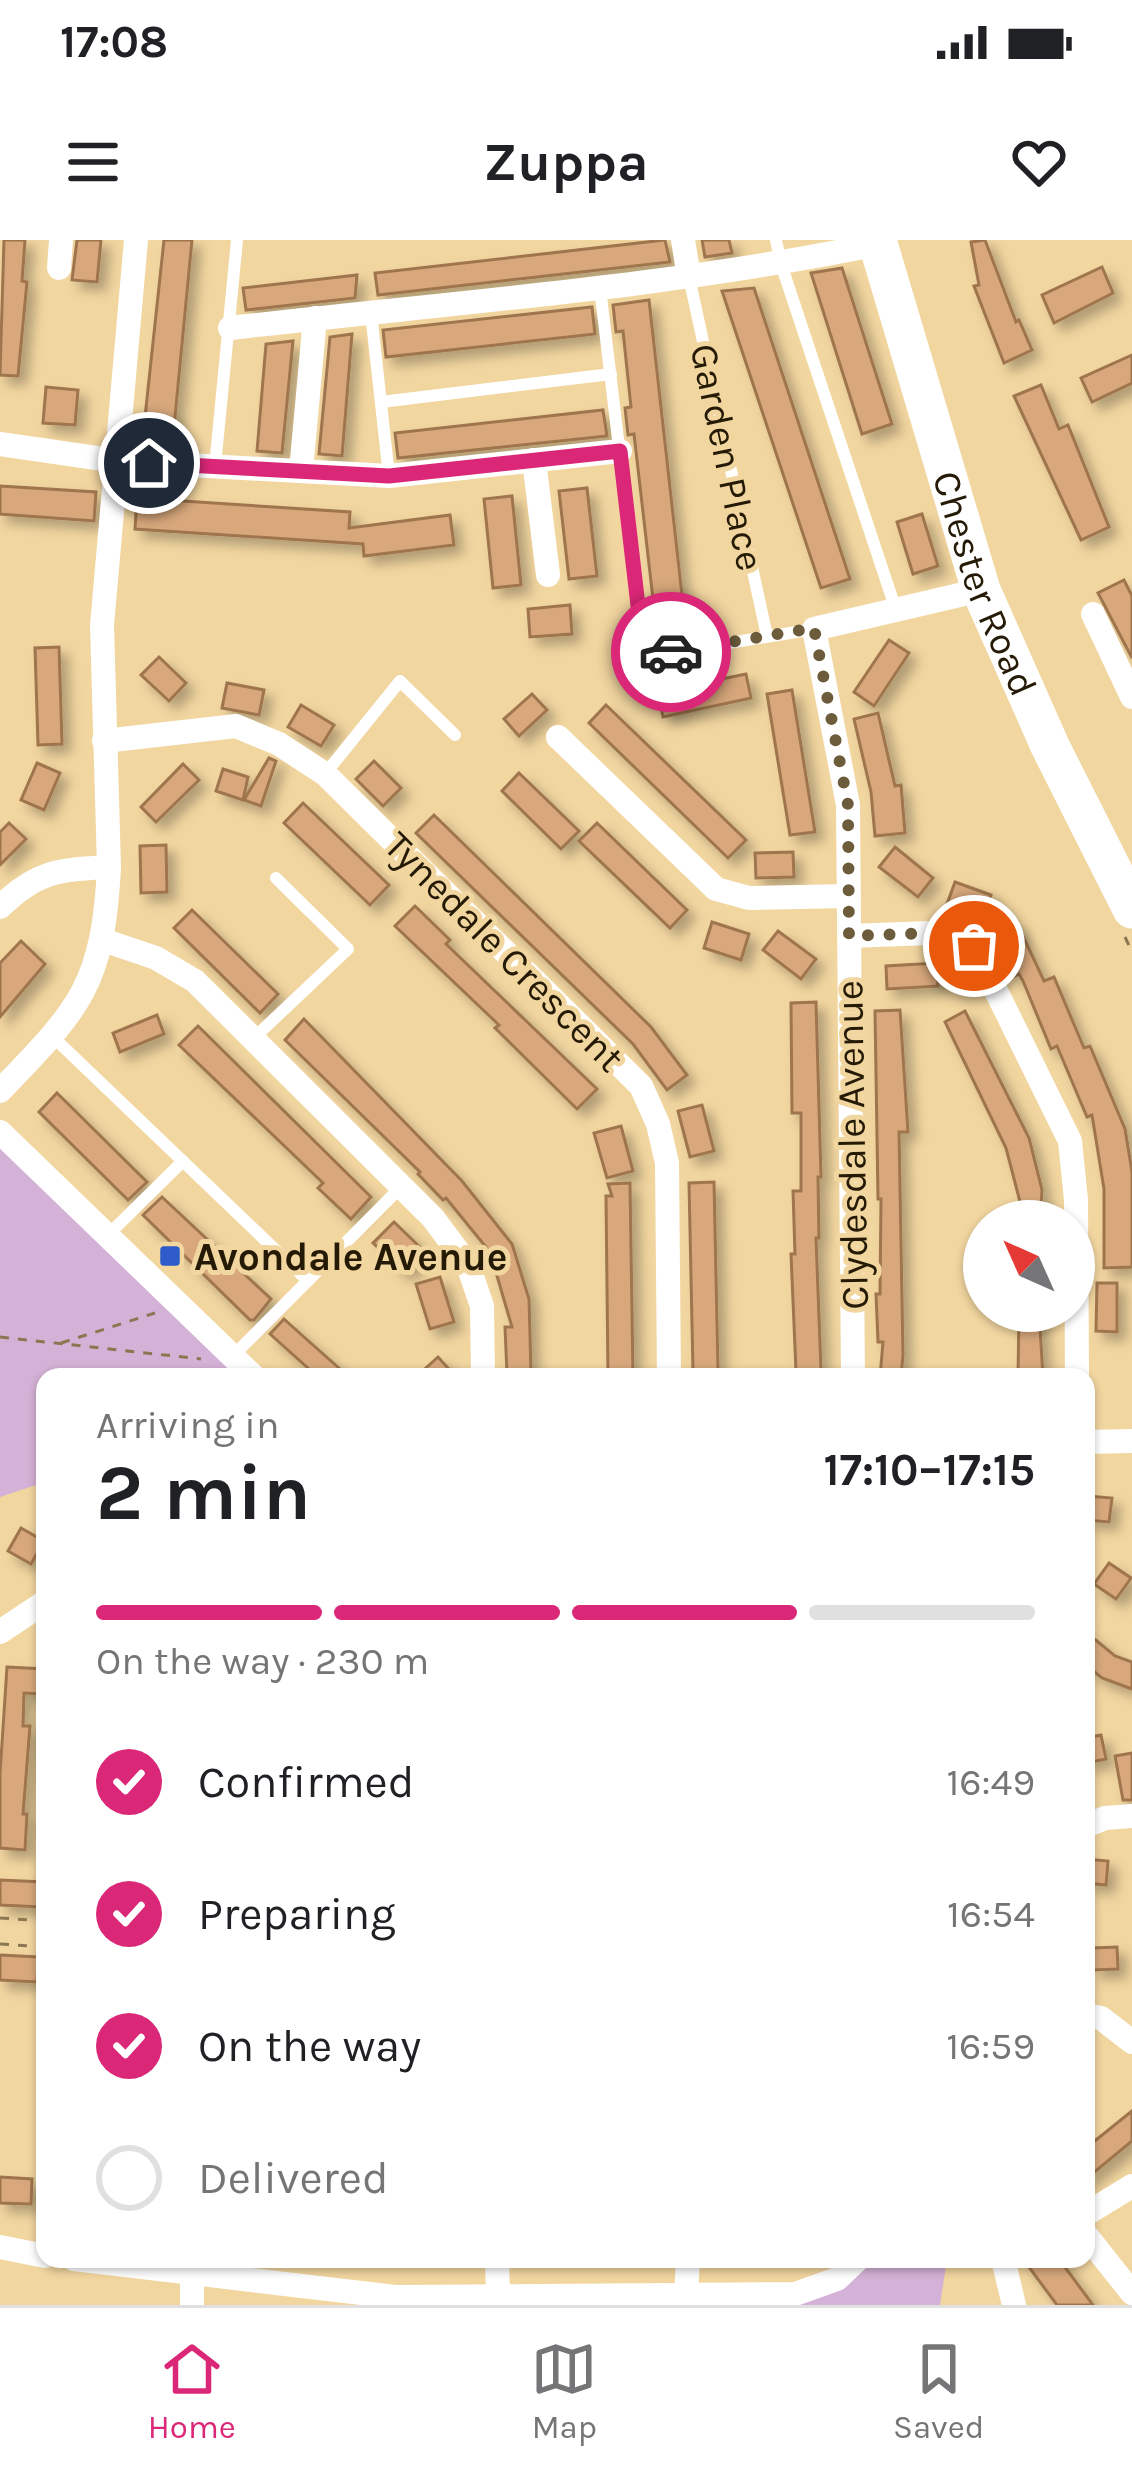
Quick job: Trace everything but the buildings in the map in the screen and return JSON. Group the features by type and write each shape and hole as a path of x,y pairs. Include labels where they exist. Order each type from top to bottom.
{"main road":[{"name":"Chester Road","path":"878,242 981,590 1050,746 1132,909"}],"street":[{"path":"59,268 61,240"},
{"path":"0,1091 79,1003 103,940 110,867 102,626 136,240"},
{"path":"683,240 689,277"},
{"path":"230,328 689,277 778,252 878,242"},
{"path":"301,471 316,318"},
{"path":"0,444 117,461 389,476 620,451"},
{"path":"534,460 548,575"},
{"path":"814,628 981,590"},
{"path":"1093,614 1132,697"},
{"name":"Clydesdale Avenue","path":"814,628 848,805 854,1368"},
{"name":"Tynedale Crescent","path":"104,741 236,727 280,744 325,774 641,1086 658,1124 667,1163 669,1368"},
{"path":"558,737 716,889 749,898 849,896"},
{"path":"0,907 30,880 52,871 110,867"},
{"path":"849,936 957,932 974,946 1070,1141 1076,1200 1077,1368"},
{"path":"103,940 156,958 195,982 434,1218 468,1265 482,1306 484,1368"},
{"path":"0,1132 238,1368"},
{"path":"1095,1442 1132,1441"},
{"path":"0,1632 36,1608"},
{"path":"1095,1822 1132,1816"},
{"path":"1095,2016 1132,2042"},
{"path":"1095,2209 1132,2186"},
{"path":"1095,2247 1132,2294"},
{"path":"0,2248 36,2254"},
{"path":"161,2268 395,2301 686,2295 797,2299 849,2268"},
{"path":"308,2287 309,2268"},
{"path":"497,2268 498,2296"},
{"path":"686,2295 688,2268"},
{"path":"1005,2268 1014,2305"},
{"path":"192,2273 192,2305"}],"lane":[{"path":"214,466 237,240"},
{"path":"778,252 896,611"},
{"name":"Garden Place","path":"689,277 767,636"},
{"path":"600,287 644,657 814,628"},
{"path":"370,312 389,476"},
{"path":"381,402 611,374"},
{"path":"325,774 400,681 455,735"},
{"path":"253,1039 348,949 276,878"},
{"path":"52,1036 308,1281"},
{"path":"107,1236 183,1161"},
{"path":"238,1368 308,1281 401,1186"}],"path":[{"path":"59,1343 145,1320 173,1299"},
{"path":"0,1336 238,1368"},
{"path":"0,1918 36,1920"},
{"path":"0,1944 36,1946"}],"shaded area":[{"path":"0,1132 240,1363 235,1368 36,1368 36,1485 0,1497"},
{"path":"846,2268 946,2268 940,2305 797,2305"}],"way so far":[{"path":"671,652 814,628 848,805 849,936 957,932 974,946"}],"place":[{"name":"Avondale Avenue","path":"170,1256"}],"route":[{"path":"149,463 389,476 620,451 644,657 671,652"}]}
